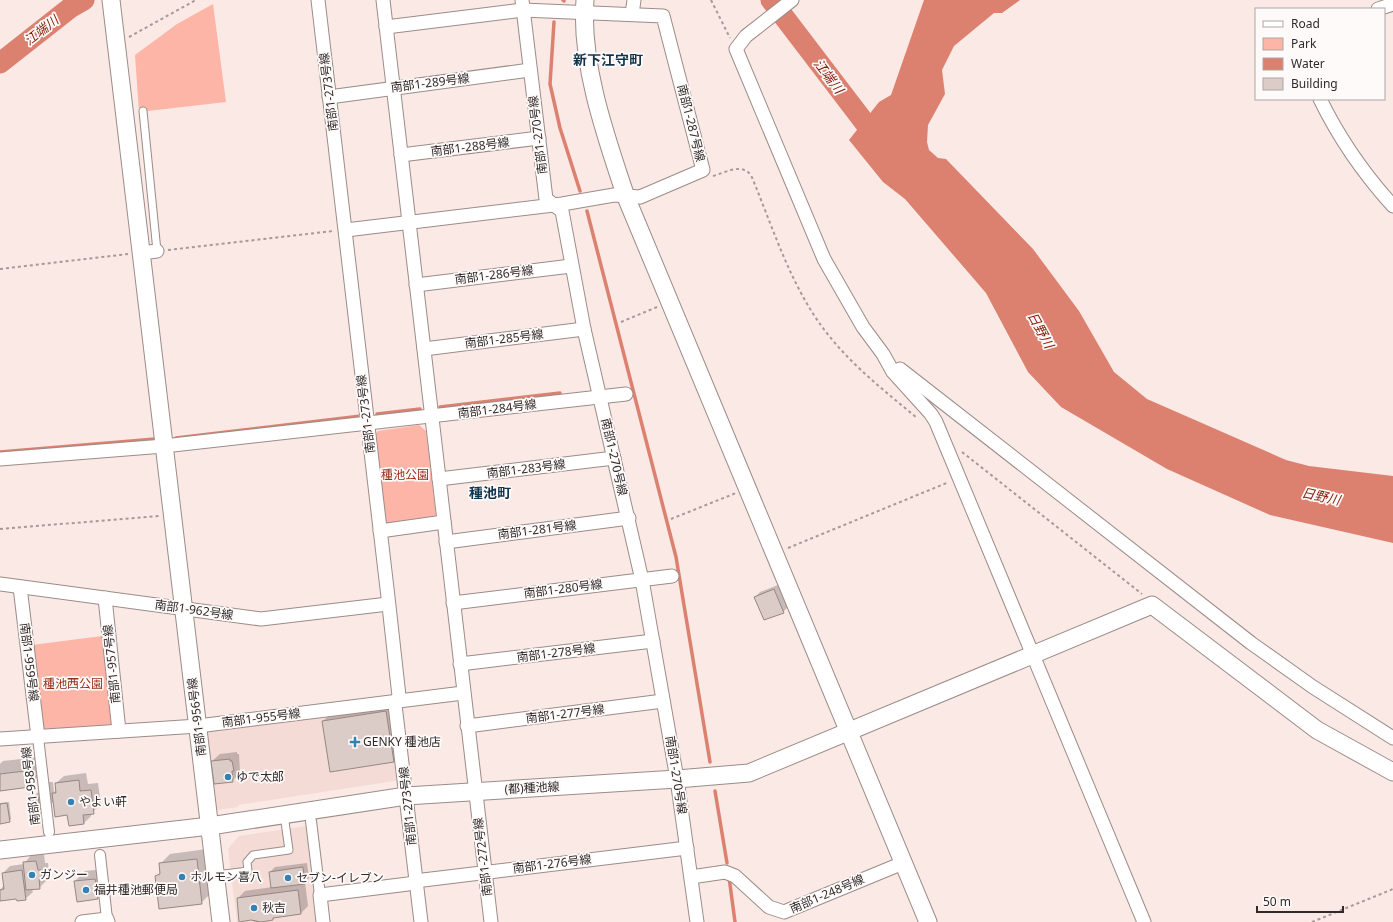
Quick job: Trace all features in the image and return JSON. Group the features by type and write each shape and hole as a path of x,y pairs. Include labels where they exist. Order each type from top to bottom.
{"street":[{"name":"南部1-956号線","path":"111,0 149,252 164,446 221,922"},
{"name":"南部1-273号線","path":"318,0 346,230 399,696 399,701 396,705 422,922"},
{"name":"南部1-272号線","path":"383,0 491,922"},
{"path":"632,14 634,0"},
{"path":"792,0 746,36 736,49 824,259 864,327 883,354 893,372 931,414 1144,922"},
{"path":"1381,8 1393,4"},
{"name":"南部1-287号線","path":"346,230 553,205 614,195 640,197 703,170 663,16 632,14 585,6 523,5 386,27"},
{"name":"南部1-270号線","path":"523,5 546,199 562,211 571,266 584,329 629,518 642,580 677,779 697,922"},
{"path":"585,6 589,60 598,104 626,197 671,301 774,554 928,922"},
{"name":"南部1-289号線","path":"330,97 530,70"},
{"path":"1321,100 1336,130 1380,192 1393,206"},
{"name":"南部1-288号線","path":"401,155 538,138"},
{"name":"南部1-286号線","path":"416,285 571,266"},
{"name":"南部1-285号線","path":"424,349 584,329"},
{"path":"883,354 916,383 1244,638 1313,687 1393,738"},
{"name":"南部1-284号線","path":"0,459 164,446 626,394"},
{"name":"南部1-283号線","path":"438,479 614,458"},
{"name":"南部1-281号線","path":"446,542 629,518"},
{"path":"380,532 444,522"},
{"name":"南部1-280号線","path":"453,603 672,576"},
{"name":"南部1-962号線","path":"0,584 184,608 261,620 388,604"},
{"name":"南部1-959号線","path":"20,586 38,737"},
{"name":"南部1-957号線","path":"105,598 119,731"},
{"name":"(都)種池線","path":"0,850 210,826 406,796 749,773 1152,605 1317,730 1393,772"},
{"name":"南部1-278号線","path":"460,664 653,642"},
{"name":"南部1-955号線","path":"0,739 198,726 463,693"},
{"name":"南部1-277号線","path":"467,726 663,701"},
{"name":"南部1-958号線","path":"38,737 49,832"},
{"path":"311,821 323,922"},
{"name":"南部1-276号線","path":"320,895 408,884 485,872 687,848"},
{"path":"82,922 108,920 100,855"},
{"name":"南部1-248号線","path":"691,877 725,872 734,876 769,907 784,912 903,863"}],"lane":[{"path":"143,111 149,252"},
{"path":"216,876 248,871 247,862 253,855 289,850 284,815"}],"path":[{"path":"116,39 196,0"},
{"path":"711,0 736,49"},
{"path":"0,269 346,230"},
{"path":"621,322 671,301"},
{"path":"774,554 959,478"},
{"path":"671,519 748,488"},
{"path":"0,529 172,515"},
{"path":"1312,922 1393,889"}],"shaded area":[{"path":"392,707 401,780 238,805 238,807 218,810 214,807 206,735 210,730"},
{"path":"306,826 318,922 237,922 228,849 239,836"}],"green space":[{"path":"213,4 226,102 139,112 135,55 177,24"},
{"name":"種池公園","path":"419,425 426,431 436,515 431,521 390,526 385,521 374,436 378,431"},
{"name":"種池西公園","path":"102,636 113,723 110,727 47,731 42,728 32,645"}],"water":[{"name":"日野川","path":"924,0 1020,0 1002,13 994,13 954,46 942,70 945,94 928,125 927,142 929,150 938,158 946,159 1033,249 1079,311 1114,372 1147,399 1286,460 1309,466 1393,476 1393,543 1270,515 1167,469 1061,407 1028,372 986,293 905,199 883,182 849,140 879,102 891,95"}],"building":[{"path":"774,589 784,613 764,620 754,597"},
{"path":"386,711 394,762 330,772 322,721"},
{"path":"230,759 230,761 232,761 234,771 232,771 233,782 214,784 211,761"},
{"path":"25,771 26,777 29,776 30,787 0,791 0,774"},
{"path":"79,780 80,791 91,790 94,814 83,815 84,824 69,826 67,815 55,817 52,793 56,793 55,783"},
{"path":"38,796 41,815 33,816 32,812 29,812 28,801 34,800 33,797"},
{"path":"7,803 10,822 0,824 0,804"},
{"path":"197,859 202,904 159,909 155,876 160,874 159,863"},
{"path":"36,861 38,870 41,870 42,879 39,879 40,889 26,890 23,862"},
{"path":"303,867 305,884 271,888 269,872"},
{"path":"22,870 26,900 17,901 16,899 0,901 0,890 4,889 2,873"},
{"path":"95,879 98,899 77,902 74,881"},
{"path":"298,890 301,914 273,918 273,920 261,922 251,920 239,922 237,898"}],"waterway":[{"name":"江端川","path":"0,63 70,8 84,0"},
{"name":"江端川","path":"771,0 881,144"},
{"path":"554,22 550,84 560,128 580,191"},
{"path":"587,211 676,557 710,762"},
{"path":"440,407 560,393"},
{"path":"377,414 420,409"},
{"path":"176,438 361,416"},
{"path":"0,452 155,439"},
{"path":"715,791 727,863"},
{"path":"729,877 735,922"}],"place":[{"name":"GENKY 種池店","path":"355,742"},
{"name":"ゆで太郎","path":"228,777"},
{"name":"やよい軒","path":"71,802"},
{"name":"ガンジー","path":"32,875"},
{"name":"ホルモン喜八","path":"182,877"},
{"name":"セブン-イレブン","path":"288,878"},
{"name":"福井種池郵便局","path":"86,890"},
{"name":"秋吉","path":"254,908"}],"district":[{"name":"新下江守町","path":"608,60"},
{"name":"種池町","path":"490,493"}]}
